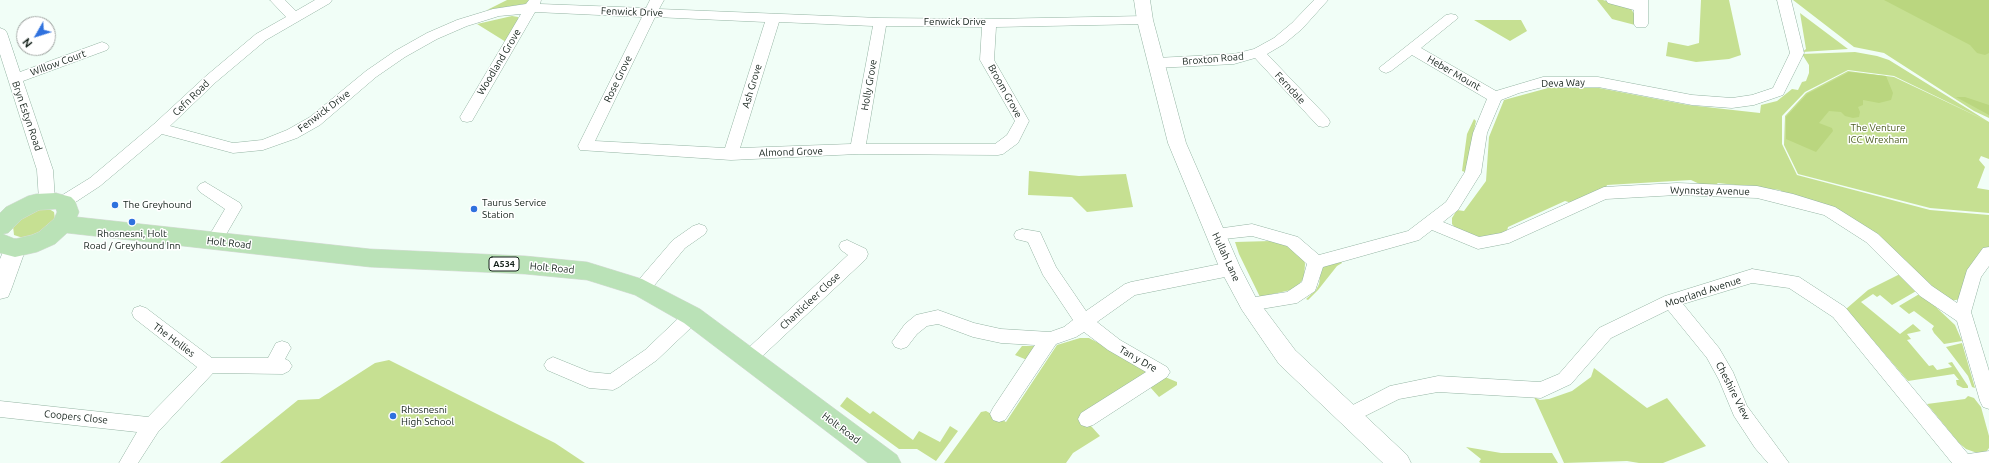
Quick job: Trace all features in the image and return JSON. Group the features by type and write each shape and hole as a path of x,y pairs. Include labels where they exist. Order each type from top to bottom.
{"main road":[{"path":"0,290 8,245 37,243 52,235 57,209 24,206 2,222"},
{"name":"Holt Road","path":"57,209 214,241 370,258 525,265 587,271 642,288 692,316 888,463"}],"street":[{"path":"277,0 294,17"},
{"name":"Cefn Road","path":"57,209 95,182 159,128 222,69 261,37 325,0"},
{"name":"Hullah Lane","path":"1142,0 1145,20 1177,143 1230,269 1249,304 1287,357 1399,463"},
{"name":"Broxton Road","path":"1156,63 1234,59 1258,53 1279,41 1297,26 1321,0"},
{"path":"1614,0 1641,4 1642,24"},
{"name":"Deva Way","path":"1495,97 1515,89 1543,82 1576,81 1598,82 1709,102 1732,103 1754,100 1778,91 1796,53 1784,0"},
{"name":"Fenwick Drive","path":"159,128 233,148 263,145 292,134 315,120 371,74 400,54 432,36 462,23 498,12 533,4 653,6 773,19 880,22 989,23 1145,20"},
{"name":"Woodland Grove","path":"466,118 533,4"},
{"name":"Rose Grove","path":"585,146 653,6"},
{"name":"Heber Mount","path":"1386,68 1413,49 1451,18"},
{"name":"Ash Grove","path":"731,154 773,19"},
{"name":"Holly Grove","path":"858,149 880,22"},
{"name":"Broom Grove","path":"989,23 987,60 1022,121 1013,139 998,150"},
{"name":"Bryn Estyn Road","path":"0,33 57,209"},
{"name":"Willow Court","path":"14,79 102,47"},
{"name":"Heber Mount","path":"1413,49 1495,97"},
{"name":"Ferndale","path":"1258,53 1323,122"},
{"path":"1316,262 1413,236 1452,206 1473,173 1480,133 1495,97"},
{"name":"Almond Grove","path":"585,146 731,154 858,149 998,150"},
{"path":"205,188 234,206 214,241"},
{"name":"Wynnstay Avenue","path":"1430,223 1478,243 1503,239 1604,193 1677,189 1757,192 1793,200 1829,211 1872,238 1926,291 1964,317"},
{"path":"642,288 679,244 699,230"},
{"path":"1215,234 1252,230 1292,240 1316,262"},
{"name":"Tan y Dre","path":"1033,234 1049,270 1084,322 1114,345 1161,372 1088,419"},
{"name":"Chanticleer Close","path":"749,358 860,254 847,246"},
{"path":"1989,253 1973,275 1963,312 1989,401"},
{"path":"1249,304 1291,298 1309,286 1316,262"},
{"path":"901,342 911,329 922,320 938,317 973,330 1001,336 1050,339 1070,332 1131,289 1230,269"},
{"name":"Moorland Avenue","path":"1349,416 1396,392 1438,384 1541,390 1565,379 1605,333 1671,301 1752,276 1793,282 1839,312 1964,463"},
{"name":"Cheshire View","path":"1671,301 1713,353 1727,377 1740,410 1762,442 1780,463"},
{"name":"The Hollies","path":"140,313 209,366"},
{"path":"553,366 589,380 613,382 651,355 692,316"},
{"path":"999,414 1030,365 1050,339"},
{"path":"128,463 152,426 209,366 278,366 282,348"},
{"name":"Coopers Close","path":"0,409 152,426"},
{"path":"1968,463 1989,460"}],"green space":[{"path":"507,0 531,0 525,4 487,10"},
{"path":"1597,0 1603,0 1631,9 1635,15 1635,25 1612,19"},
{"path":"1701,0 1729,0 1741,55 1729,59 1696,62 1666,56 1668,42 1688,46 1699,43"},
{"path":"1793,0 1989,0 1989,118 1974,111 1884,53 1854,47"},
{"path":"1884,0 1989,0 1989,53 1985,55 1977,53 1970,45"},
{"path":"1800,13 1848,49 1802,52 1806,49"},
{"path":"512,16 518,17 519,20 506,42 477,24"},
{"path":"1474,20 1521,20 1527,31 1510,41"},
{"path":"1855,52 1889,60 1989,122 1894,76 1848,70 1805,92 1782,116 1782,144 1797,175 1930,210 1989,215 1989,247 1970,274 1962,299 1949,301 1941,297 1876,235 1785,195 1780,190 1718,183 1713,187 1706,187 1691,180 1607,185 1604,192 1575,204 1565,201 1508,227 1506,235 1480,237 1457,230 1452,224 1452,218 1457,210 1464,211 1486,181 1489,137 1504,100 1548,88 1599,88 1688,105 1760,113 1761,105 1777,101 1792,89 1798,90 1802,82 1806,81 1809,73 1809,65 1802,54"},
{"name":"The Venture ICC Wrexham","path":"1848,71 1894,77 1989,122 1989,159 1981,156 1979,160 1985,167 1977,188 1989,190 1989,213 1930,208 1798,174 1784,145 1785,116 1806,93"},
{"path":"1849,72 1886,76 1893,93 1891,100 1879,103 1863,100 1863,105 1858,107 1860,112 1859,117 1853,118 1845,116 1841,112 1829,111 1819,123 1832,128 1833,131 1816,152 1786,139 1786,117 1807,94"},
{"path":"1956,97 1965,97 1989,105 1989,115"},
{"path":"1474,119 1476,121 1465,172 1462,171 1467,134"},
{"path":"1029,171 1079,176 1126,174 1133,207 1087,212 1072,197 1028,195"},
{"path":"49,209 54,212 55,219 42,232 23,238 14,235 13,226 16,221 36,210"},
{"path":"1271,241 1288,246 1304,259 1304,278 1295,289 1260,297 1239,254 1235,242"},
{"path":"1341,261 1342,263 1337,266 1318,290 1308,300 1306,299 1316,290 1319,284 1321,269 1326,265"},
{"path":"1900,274 1918,290 1892,305 1880,295 1877,297 1873,294 1861,302 1900,334 1913,324 1921,331 1907,334 1911,339 1907,340 1929,366 1933,365 1937,370 1952,367 1948,363 1952,362 1968,388 1963,388 1957,385 1956,380 1959,380 1954,374 1908,381 1846,309 1868,290"},
{"path":"1921,293 1955,325 1962,341 1944,344 1934,333 1932,329 1934,326 1914,311 1909,314 1899,306"},
{"path":"1080,338 1089,338 1141,365 1148,374 1082,416 1100,436 1073,453 1066,463 944,463 981,412 986,411 1006,422 1057,345"},
{"path":"1962,343 1975,388 1972,387 1968,376 1946,347"},
{"path":"1022,346 1037,346 1027,360 1015,355"},
{"name":"Rhosnesni High School","path":"389,360 555,443 585,463 220,463 298,400 319,399 375,363"},
{"path":"1594,368 1647,408 1667,398 1706,446 1663,463 1639,463 1627,461 1564,463 1534,397 1540,400 1549,399 1572,391 1591,377"},
{"path":"1165,377 1177,382 1177,385 1159,397 1150,387"},
{"path":"1968,396 1974,398 1981,407 1989,436 1989,448 1986,452 1980,454 1966,449 1959,443 1927,404 1965,399"},
{"path":"847,397 870,414 873,411 913,440 919,431 940,442 950,426 958,431 936,461 917,449 899,449 840,406"},
{"path":"1466,447 1501,453 1552,453 1558,463 1481,463 1479,462 1481,459"}],"place":[{"name":"The Greyhound","path":"115,205"},
{"name":"Taurus Service Station","path":"474,209"},
{"name":"Rhosnesni, Holt Road / Greyhound Inn","path":"132,222"},
{"name":"Rhosnesni High School","path":"393,416"}]}
